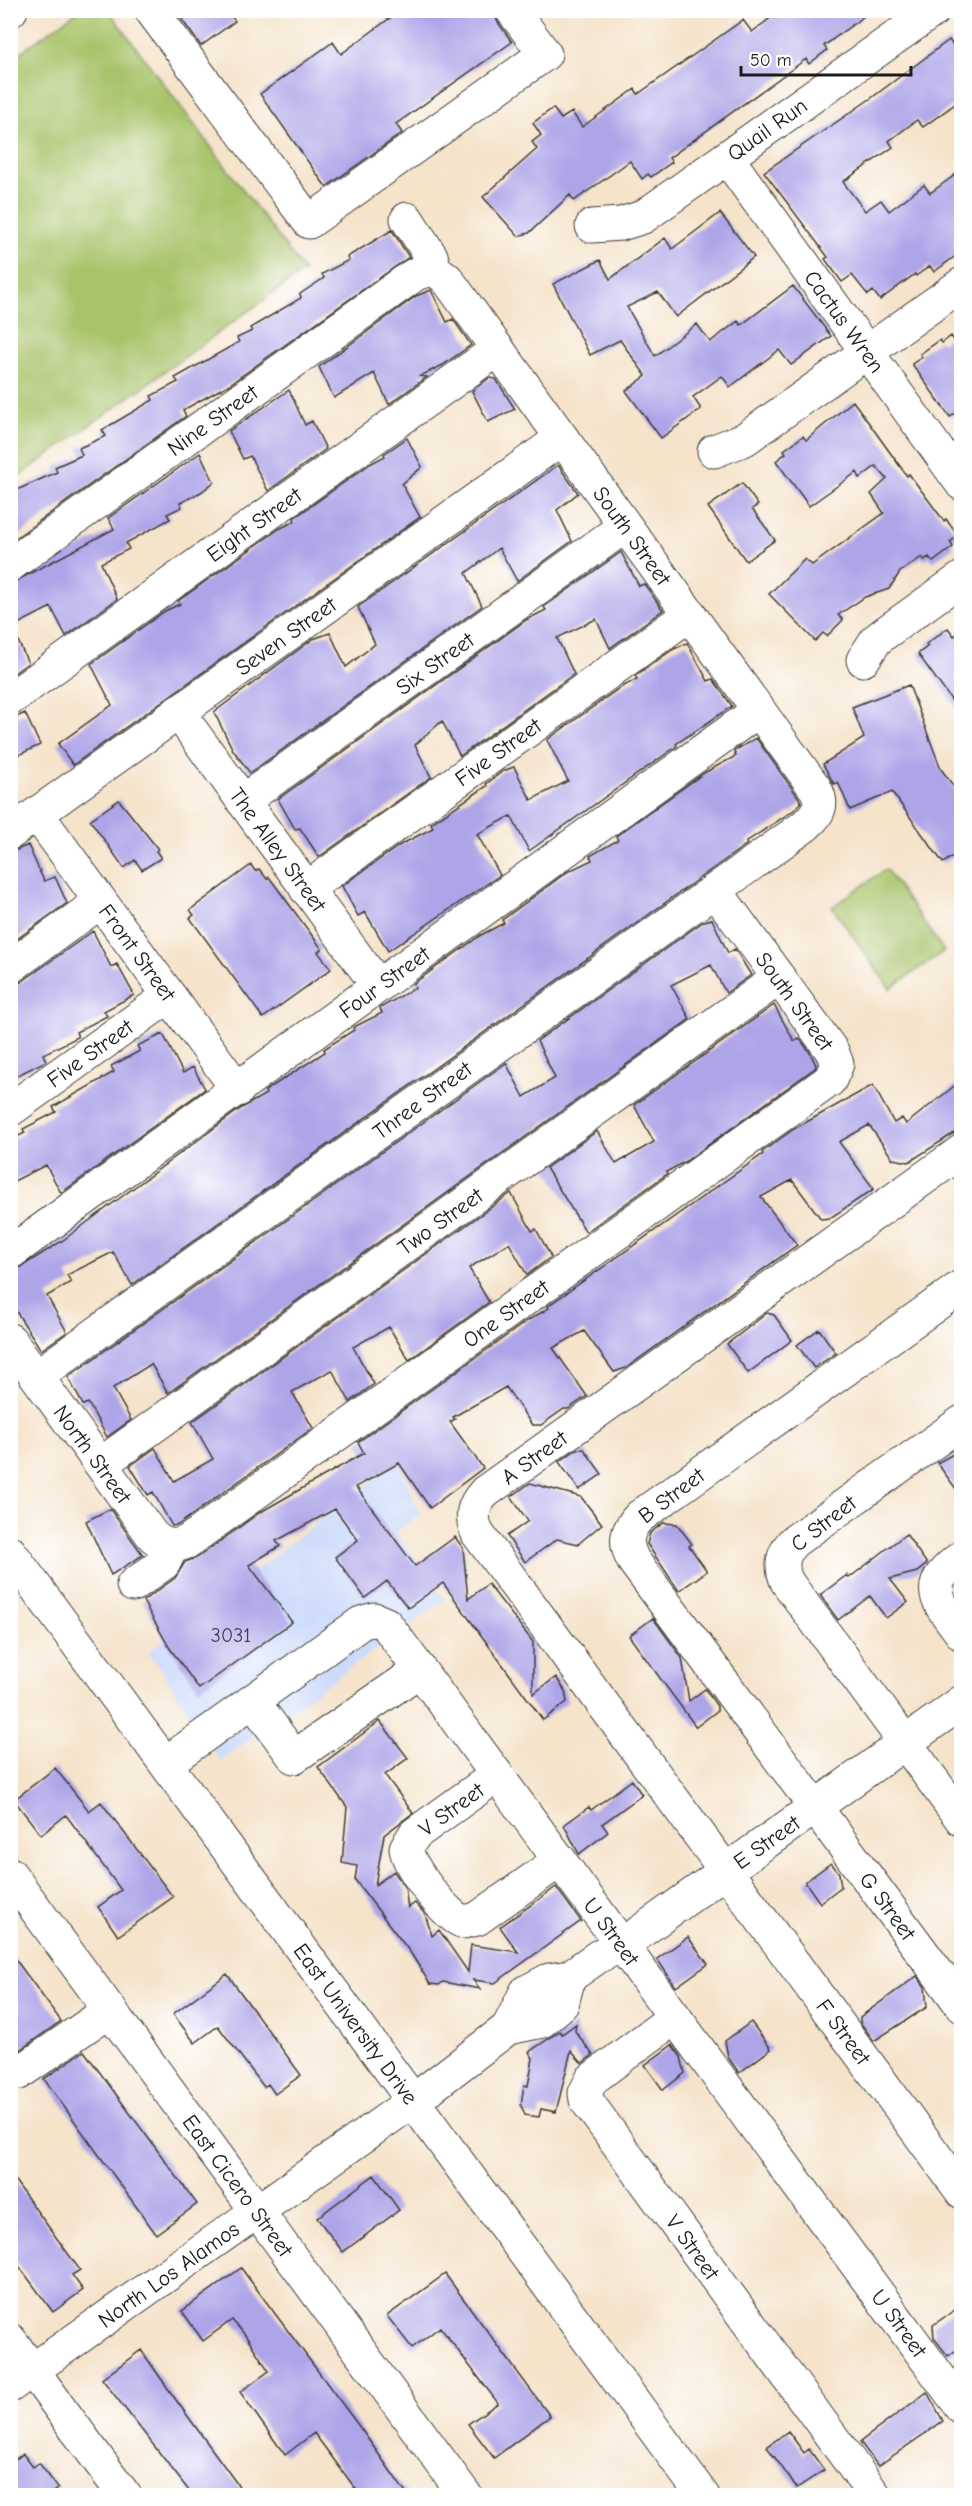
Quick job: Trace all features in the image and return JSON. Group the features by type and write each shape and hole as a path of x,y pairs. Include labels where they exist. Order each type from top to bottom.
{"street":[{"path":"151,10 309,222 545,54 512,10"},
{"name":"Quail Run","path":"592,226 621,224 643,217 728,159 934,10"},
{"name":"Cactus Wren","path":"728,159 962,484"},
{"name":"South Street","path":"407,219 431,256 425,272 447,279 820,796 819,812 806,825"},
{"name":"Nine Street","path":"10,565 425,272"},
{"path":"714,451 745,439 962,284"},
{"name":"Eight Street","path":"10,699 498,349"},
{"name":"Seven Street","path":"10,833 562,438"},
{"name":"Six Street","path":"243,801 625,526"},
{"path":"863,660 876,640 962,578"},
{"name":"Five Street","path":"306,889 690,614"},
{"name":"Four Street","path":"10,1253 238,1090 759,710"},
{"name":"The Alley Street","path":"178,712 378,986"},
{"name":"Front Street","path":"37,814 238,1090"},
{"name":"Three Street","path":"37,1376 806,825"},
{"name":"South Street","path":"715,890 836,1058 835,1072 824,1085"},
{"path":"10,967 100,902"},
{"name":"Two Street","path":"101,1464 779,978"},
{"name":"Five Street","path":"10,1110 169,996"},
{"name":"One Street","path":"133,1585 164,1563 179,1544 824,1085"},
{"name":"A Street","path":"726,1871 478,1534 472,1516 474,1508 478,1499 495,1485 962,1151"},
{"name":"B Street","path":"815,1807 633,1560 626,1542 628,1533 639,1518 962,1286"},
{"name":"North Street","path":"10,1340 152,1535 164,1545 179,1544"},
{"name":"C Street","path":"962,1422 793,1542 783,1557 782,1565 787,1582 962,1820"},
{"name":"East University Drive","path":"10,1552 703,2496"},
{"path":"962,1557 942,1573 935,1587 939,1603 962,1634"},
{"name":"U Street","path":"166,1763 367,1620 374,1619 386,1624 962,2408"},
{"path":"253,1701 294,1757 420,1670"},
{"name":"E Street","path":"413,2101 508,2028 542,2021 562,2004 569,1977 599,1956 622,1945 962,1702"},
{"name":"V Street","path":"497,1775 411,1838 406,1848 409,1861 448,1913 464,1922 477,1919 560,1860"},
{"name":"G Street","path":"815,1807 962,2006"},
{"name":"F Street","path":"726,1871 962,2192"},
{"name":"East Cicero Street","path":"16,1892 110,2010 466,2496"},
{"path":"20,2073 110,2010"},
{"name":"V Street","path":"675,2018 592,2079 587,2085 586,2100 875,2496"},
{"name":"North Los Alamos","path":"22,2379 413,2101"},
{"path":"10,2340 22,2379 125,2496"}],"shaded area":[{"path":"398,1461 420,1515 396,1532 445,1600 220,1761 149,1651"}],"green space":[{"path":"78,11 109,11 304,271 11,482 11,59"},
{"path":"886,869 944,951 890,989 832,907"}],"building":[{"path":"175,10 227,10 235,21 201,46"},
{"path":"401,10 494,10 497,21 512,42 396,124 402,133 326,187 260,94 333,42 341,54"},
{"path":"781,10 872,10 824,46 827,50 809,64 806,59 669,158 672,162 651,177 648,174 642,179 630,161 574,201 570,195 529,233 518,236 483,197 537,149 532,142 541,135 533,123 553,108 561,119 572,112 582,127 635,89 638,94 743,20 752,32"},
{"path":"962,37 962,99 923,127 917,120 889,141 893,147 843,182 865,211 881,200 889,211 924,185 930,193 962,170 962,251 934,272 930,266 916,276 915,274 880,300 873,291 868,295 852,275 842,282 825,259 828,257 764,172 870,99 949,40 952,44"},
{"path":"720,213 754,257 676,317 658,292 627,307 655,356 697,324 710,342 738,321 741,325 793,286 831,336 791,365 779,350 730,387 722,376 693,397 701,409 661,438 626,391 646,376 620,340 590,355 553,284 600,260 610,279 665,238 672,249"},
{"path":"392,230 409,257 230,384 183,410 186,416 10,542 10,493 57,472 55,467 82,455 79,448 106,436 102,430 153,400 151,396 178,382 175,378 239,342 237,338 252,331 250,328 301,298 300,294 324,278 322,274 349,260 347,257"},
{"path":"431,290 447,322 453,319 471,345 443,365 420,376 427,377 389,404 374,373 334,398 319,367 416,296"},
{"path":"951,336 962,351 962,409 950,417 912,364 922,357 920,354 940,340 942,343"},
{"path":"489,378 496,379 515,409 488,422 472,391"},
{"path":"289,390 305,425 312,421 326,449 268,491 250,456 243,459 229,431"},
{"path":"853,401 907,476 909,474 958,536 950,542 953,547 933,562 929,557 924,560 922,557 900,572 889,589 865,597 838,615 843,620 827,636 823,633 815,641 769,594 805,559 812,565 884,513 871,494 887,479 876,466 860,478 857,472 809,506 776,461 786,453 784,450 803,436 806,440"},
{"path":"407,438 422,467 402,484 420,517 73,765 58,744 112,705 91,664 165,611 180,604 178,601 279,529 295,521 294,518 370,464 385,456 384,454"},
{"path":"200,453 214,482 180,503 182,507 167,514 170,519 126,543 129,549 101,563 117,599 66,636 51,607 12,627 28,663 10,676 10,584 114,529 108,518"},
{"path":"558,465 578,493 557,510 572,541 517,581 499,548 466,573 482,606 250,773 233,750 214,712 313,639 330,633 346,667 375,644 358,607"},
{"path":"742,483 758,505 752,509 775,540 746,561 708,507"},
{"path":"621,552 639,586 644,584 663,610 610,648 596,619 557,638 574,674 460,756 442,721 415,745 431,777 319,857 300,828 295,829 278,799 526,620 546,610 544,607"},
{"path":"948,628 954,636 962,631 962,715 918,654 928,646 926,644"},
{"path":"687,643 708,681 713,679 732,706 529,851 511,816 477,834 500,875 388,951 365,912 358,916 342,886 400,845 433,828 431,823 487,786 486,784 503,771 514,767 531,800 568,781 547,740 618,689 637,679 635,676 672,650"},
{"path":"909,685 941,769 962,798 962,850 943,863 892,792 850,810 838,782 834,784 823,764 864,738 852,707"},
{"path":"25,713 40,745 10,759 10,720"},
{"path":"756,738 799,798 801,803 794,810 746,842 747,844 132,1285 113,1252 67,1275 71,1282 47,1296 67,1332 41,1350 10,1302 10,1274 62,1241 240,1109 266,1094 265,1091 325,1052 324,1049 354,1030 353,1028 382,1013 380,1008 415,988 413,984 481,935 504,923 502,920 567,872 592,860 590,856 618,840 616,836 704,773 736,756 734,751"},
{"path":"119,800 158,849 156,851 161,858 142,870 135,860 124,868 90,820"},
{"path":"28,845 44,881 55,877 67,903 10,944 10,853"},
{"path":"251,865 255,871 259,869 267,879 269,877 322,949 318,952 331,969 263,1018 190,918 194,915 190,910"},
{"path":"712,919 728,953 735,949 751,975 726,993 711,965 671,985 690,1019 168,1393 151,1364 113,1388 131,1420 107,1437 88,1403 83,1405 68,1377 506,1063 524,1097 555,1078 537,1041 704,921"},
{"path":"93,931 111,967 117,964 134,995 104,1011 107,1016 76,1032 78,1037 43,1054 46,1061 10,1079 10,986 21,982"},
{"path":"774,1005 794,1041 799,1038 809,1051 816,1065 815,1068 686,1161 666,1172 667,1174 586,1232 546,1168 597,1131 616,1164 654,1142 634,1105"},
{"path":"163,1034 183,1073 193,1067 205,1089 61,1193 46,1165 10,1183 10,1140 25,1133 23,1129 56,1112 53,1107 114,1072 111,1066 140,1051 137,1046"},
{"path":"962,1080 962,1128 909,1162 893,1159 869,1125 839,1142 874,1189 830,1218 821,1219 792,1180 761,1197 797,1245 626,1368 614,1372 584,1331 553,1348 587,1396 568,1409 564,1409 541,1425 532,1425 506,1387 453,1417 455,1419 450,1422 483,1468 430,1508 399,1463 356,1487 415,1566 455,1537 463,1548 468,1599 488,1584 533,1642 533,1694 556,1677 565,1691 567,1702 543,1720 443,1583 408,1608 387,1581 365,1598 335,1557 358,1540 335,1509 276,1541 280,1546 249,1565 292,1622 199,1689 169,1647 143,1601 175,1578 185,1562 198,1557 259,1513 364,1453 358,1442 527,1321 549,1308 548,1306 763,1154 762,1152 794,1129 873,1085 894,1123 902,1118 906,1124"},
{"path":"511,1193 532,1231 536,1229 551,1257 527,1275 509,1243 469,1268 489,1302 409,1360 389,1327 353,1347 374,1384 350,1402 332,1370 292,1392 313,1428 178,1525 172,1526 153,1492 148,1495 130,1466 155,1448 174,1481 213,1459 192,1422"},
{"path":"767,1313 774,1315 792,1340 748,1373 727,1344"},
{"path":"819,1329 836,1353 814,1368 797,1345"},
{"path":"577,1449 584,1449 602,1474 579,1490 559,1462"},
{"path":"962,1449 962,1497 937,1463"},
{"path":"530,1483 581,1497 602,1524 578,1544 557,1539 525,1562 507,1536 528,1521 511,1497"},
{"path":"110,1509 143,1555 111,1575 86,1521"},
{"path":"663,1523 677,1524 692,1544 689,1546 707,1571 679,1591 647,1544 650,1533"},
{"path":"906,1534 927,1564 917,1572 890,1579 908,1602 886,1618 870,1596 838,1620 820,1595 847,1575 849,1578"},
{"path":"653,1618 682,1658 689,1701 705,1689 717,1706 717,1711 696,1727 629,1636"},
{"path":"380,1721 408,1758 385,1775 413,1813 384,1835 375,1885 394,1871 405,1888 408,1908 415,1903 425,1914 432,1936 439,1930 468,1972 471,1945 518,1952 500,1927 556,1887 581,1921 495,1983 473,1980 480,1989 443,1982 439,1985 430,1984 410,1952 355,1880 357,1866 342,1863 347,1807 318,1767"},
{"path":"55,1768 89,1811 101,1802 173,1897 118,1936 98,1907 121,1890 66,1815 41,1835 14,1800"},
{"path":"632,1780 642,1795 602,1824 608,1832 579,1854 564,1825 589,1807 591,1810"},
{"path":"831,1863 839,1873 841,1887 820,1903 805,1882"},
{"path":"688,1937 708,1964 676,1987 657,1959"},
{"path":"10,1952 61,2021 20,2050 10,2037"},
{"path":"227,1974 301,2075 275,2094 268,2084 264,2087 218,2026 195,2043 173,2014"},
{"path":"917,1976 925,1987 927,2007 874,2041 860,2022 860,2017"},
{"path":"751,2022 771,2049 739,2073 728,2057 725,2041"},
{"path":"576,2024 575,2031 593,2055 582,2063 571,2051 556,2112 541,2109 539,2117 525,2115 521,2105 524,2085 528,2086 533,2058 529,2052 560,2031 562,2034"},
{"path":"672,2045 681,2057 685,2073 663,2090 645,2065"},
{"path":"84,2051 197,2204 156,2234 44,2079"},
{"path":"10,2174 80,2270 72,2275 83,2290 53,2312 10,2254"},
{"path":"374,2175 399,2210 343,2252 317,2218"},
{"path":"241,2268 408,2496 361,2496 314,2433 285,2455 240,2392 269,2371 245,2335 232,2320 203,2341 182,2311"},
{"path":"445,2274 550,2416 494,2458 468,2424 498,2403 440,2327 412,2348 387,2316"},
{"path":"962,2305 962,2346 948,2356 934,2338 933,2325"},
{"path":"141,2350 246,2496 193,2496 102,2379"},
{"path":"927,2392 943,2421 878,2466 860,2442"},
{"path":"788,2431 804,2453 809,2449 824,2470 797,2488 767,2447"},
{"path":"23,2454 33,2467 39,2463 58,2488 48,2496 10,2496 10,2463"}]}
